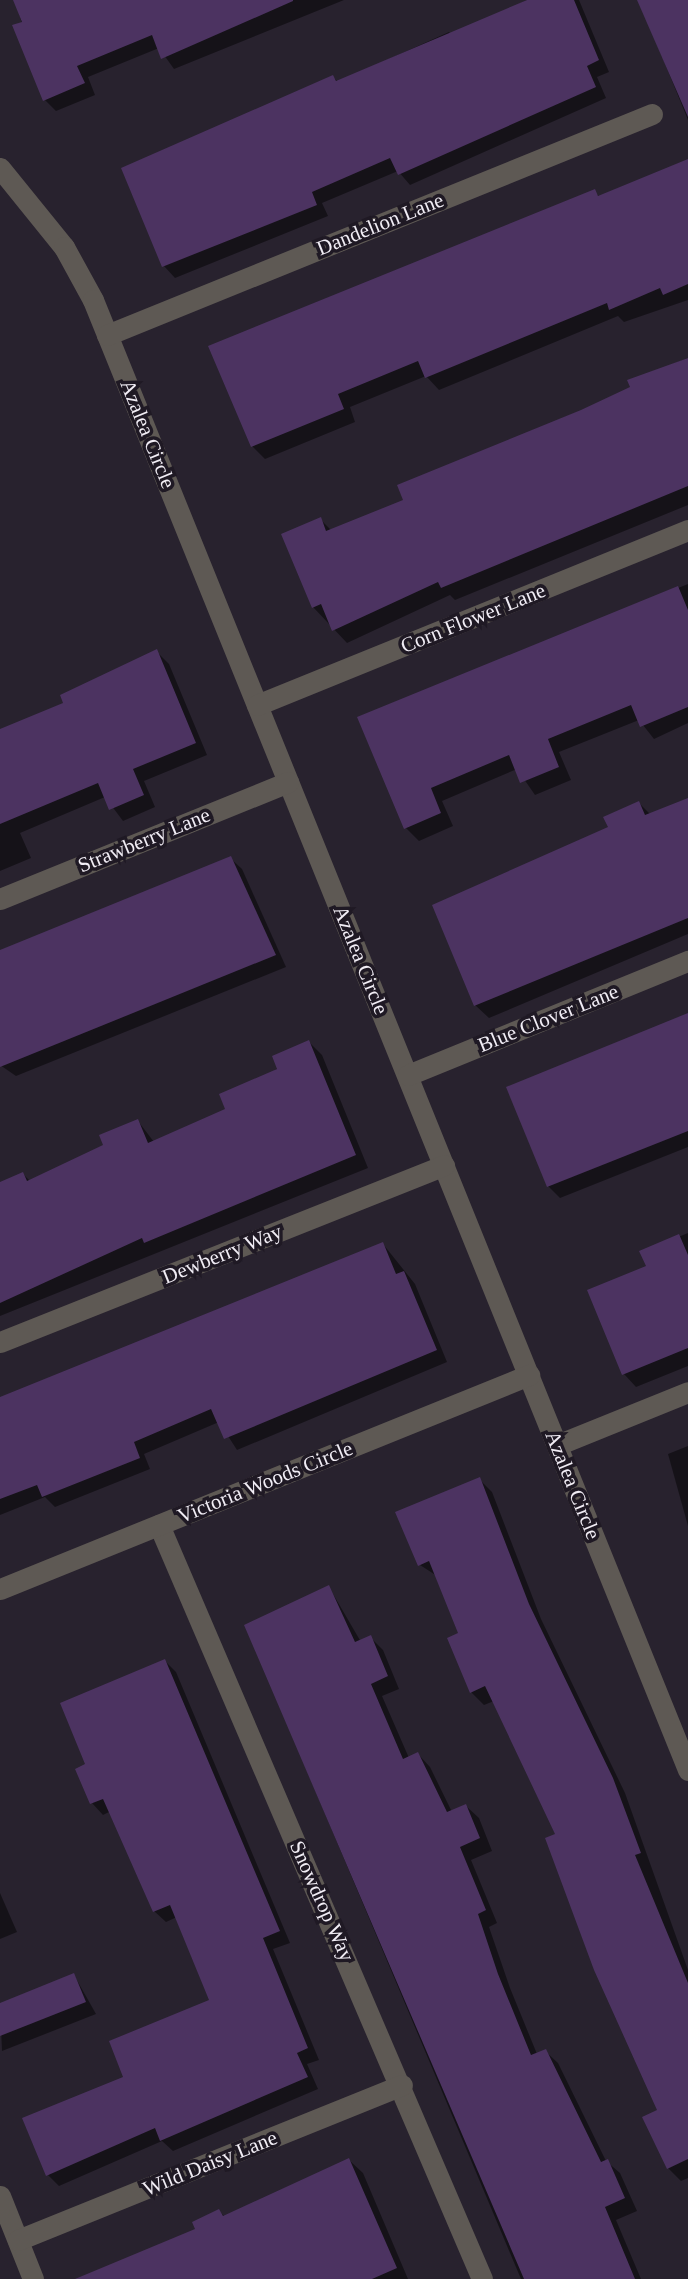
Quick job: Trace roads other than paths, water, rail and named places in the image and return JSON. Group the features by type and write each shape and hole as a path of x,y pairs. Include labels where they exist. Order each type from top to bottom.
{"street":[{"name":"Dandelion Lane","path":"107,335 652,114"},
{"name":"Azalea Circle","path":"0,168 64,247 107,335 688,1770"},
{"name":"Corn Flower Lane","path":"257,705 688,530"},
{"name":"Strawberry Lane","path":"0,899 288,782"},
{"name":"Blue Clover Lane","path":"408,1075 688,961"},
{"name":"Dewberry Way","path":"0,1342 444,1165"},
{"name":"Victoria Woods Circle","path":"0,1589 529,1375"},
{"path":"557,1445 688,1392"},
{"name":"Snowdrop Way","path":"159,1525 402,2085 482,2279"},
{"name":"Wild Daisy Lane","path":"18,2240 402,2085"},
{"path":"0,2196 33,2279"}]}
